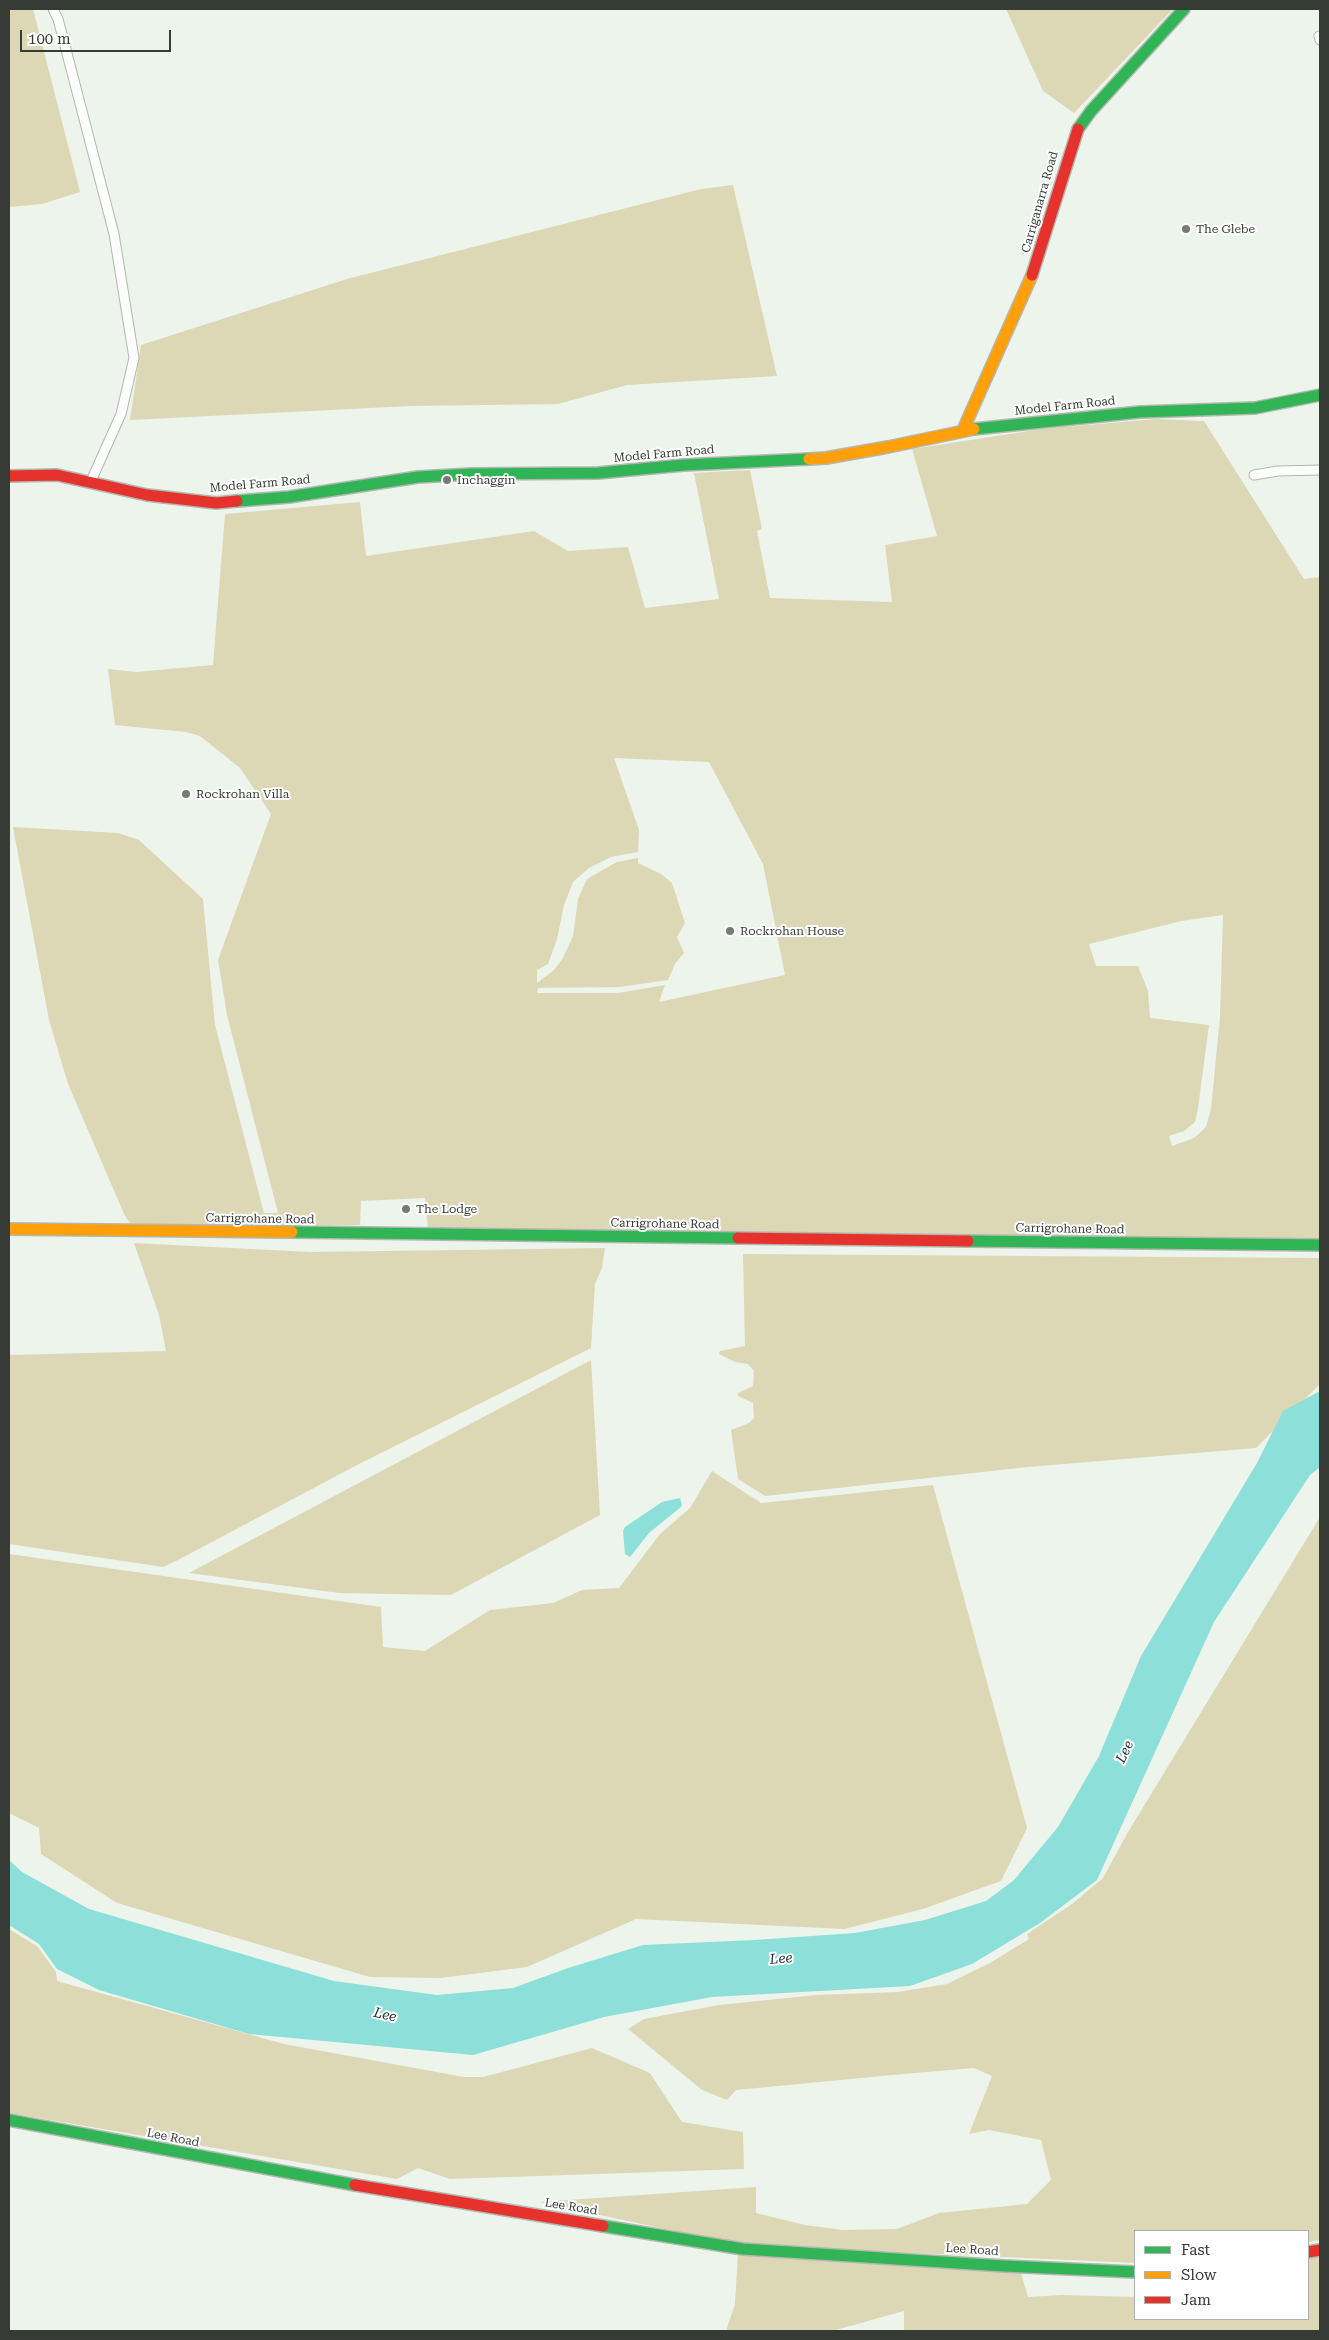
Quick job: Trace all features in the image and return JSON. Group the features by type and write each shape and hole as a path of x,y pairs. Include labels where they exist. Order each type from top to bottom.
{"main road":[{"name":"Carriganarra Road","path":"963,430 1029,284 1076,131 1091,111 1184,9"},
{"name":"Model Farm Road","path":"9,476 57,475 91,481 147,495 216,503 289,497 418,477 471,474 598,473 684,465 826,458 881,449 963,430 1140,412 1255,408 1320,395"},
{"name":"Carrigrohane Road","path":"9,1229 1320,1245"},
{"name":"Lee Road","path":"9,2120 319,2179 743,2249 1004,2266 1134,2272"}],"street":[{"path":"52,9 58,19 114,234 134,358 121,414 91,481"},
{"path":"1254,475 1278,471 1320,470"}],"shaded area":[{"path":"33,9 80,192 42,204 9,207 9,10"},
{"path":"1006,9 1173,9 1074,113 1043,91"},
{"path":"733,185 777,376 627,385 558,404 411,406 130,420 141,345 347,279 701,189"},
{"path":"1156,419 1204,421 1304,579 1320,577 1320,1240 428,1228 425,1198 361,1201 360,1225 132,1226 125,1216 68,1084 49,1020 13,827 118,833 139,840 203,899 215,1025 264,1213 278,1213 227,1015 218,960 271,814 240,768 200,736 186,732 115,725 108,669 136,672 213,665 225,514 360,502 366,556 534,531 568,551 628,547 645,608 719,599 694,473 750,470 762,529 757,531 770,598 892,602 885,545 937,536 912,449 1042,429","holes":["614,758 709,762 763,864 785,975 659,1002 665,985 618,993 537,993 538,988 620,987 668,980 675,964 684,953 677,937 685,923 672,883 661,874 638,863 638,858 617,862 587,879 578,899 573,936 563,958 554,970 537,983 537,970 548,964 557,939 564,905 573,882 589,868 611,857 638,852 639,830","1223,915 1220,1017 1211,1109 1206,1127 1194,1138 1172,1146 1169,1136 1184,1131 1195,1122 1209,1025 1150,1018 1148,991 1138,966 1096,966 1089,944 1181,921"]},
{"path":"134,1243 310,1252 605,1248 602,1268 595,1284 591,1348 357,1465 178,1560 163,1567 9,1544 9,1355 166,1351 159,1315"},
{"path":"743,1254 1320,1258 1320,1384 1256,1448 1028,1467 765,1496 738,1479 731,1430 749,1423 754,1418 753,1403 738,1396 738,1393 753,1386 754,1371 748,1364 735,1362 719,1354 720,1351 745,1346"},
{"path":"591,1360 600,1515 451,1595 339,1593 189,1573"},
{"path":"712,1471 761,1503 933,1485 1027,1828 1001,1881 923,1909 844,1929 636,1919 527,1967 440,1978 370,1977 117,1903 41,1854 39,1828 9,1813 9,1554 381,1607 383,1647 425,1651 490,1610 553,1603 582,1590 619,1588 660,1534 690,1508"},
{"path":"1320,1517 1320,2240 1309,2242 1309,2230 1134,2230 1134,2263 740,2245 539,2202 756,2187 756,2213 805,2225 843,2230 897,2229 939,2213 1027,2204 1051,2180 1041,2140 989,2130 969,2134 992,2076 974,2068 736,2090 727,2100 702,2090 628,2029 644,2019 719,2005 816,1995 898,1992 947,1984 990,1963 1029,1939 1027,1934 1072,1904 1103,1878 1128,1832"},
{"path":"9,1929 38,1947 56,1972 57,1981 284,2044 464,2077 483,2077 592,2048 650,2073 682,2122 743,2132 744,2169 450,2179 418,2168 397,2179 9,2113"},
{"path":"738,2253 1021,2273 1028,2297 1062,2295 1134,2297 1134,2320 1309,2320 1309,2257 1320,2256 1320,2331 904,2331 904,2311 832,2331 726,2331 735,2304"}],"water":[{"name":"Lee","path":"1320,1391 1320,1467 1310,1475 1214,1622 1097,1880 1040,1923 972,1964 910,1986 712,1997 604,2017 473,2055 249,2034 99,1990 57,1969 39,1944 9,1925 9,1860 22,1872 89,1909 334,1981 437,1995 513,1988 568,1968 643,1945 855,1933 925,1920 986,1901 1014,1880 1058,1827 1099,1756 1141,1656 1257,1463 1283,1411"},
{"path":"680,1498 682,1506 649,1533 630,1557 625,1554 623,1531 625,1527 662,1502"}],"traffic: fast":[{"path":"1078,129 1091,111 1184,9"},
{"path":"974,429 1140,412 1255,408 1320,395"},
{"path":"237,501 289,497 418,477 471,474 598,473 684,465 809,459"},
{"path":"292,1232 738,1238"},
{"path":"968,1241 1320,1245"},
{"path":"9,2120 355,2185"},
{"path":"603,2226 743,2249 1004,2266 1134,2272"}],"traffic: slow":[{"path":"963,430 1032,275"},
{"path":"809,459 826,458 888,447 974,429"},
{"path":"9,1229 292,1232"}],"traffic: jam":[{"path":"1032,275 1078,129"},
{"path":"9,476 57,475 147,495 216,503 237,501"},
{"path":"738,1238 968,1241"},
{"path":"355,2185 603,2226"},
{"path":"1309,2252 1320,2250"}],"place":[{"name":"The Glebe","path":"1186,229"},
{"name":"Inchaggin","path":"447,480"},
{"name":"Rockrohan Villa","path":"186,794"},
{"name":"Rockrohan House","path":"730,931"},
{"name":"The Lodge","path":"406,1209"}]}
